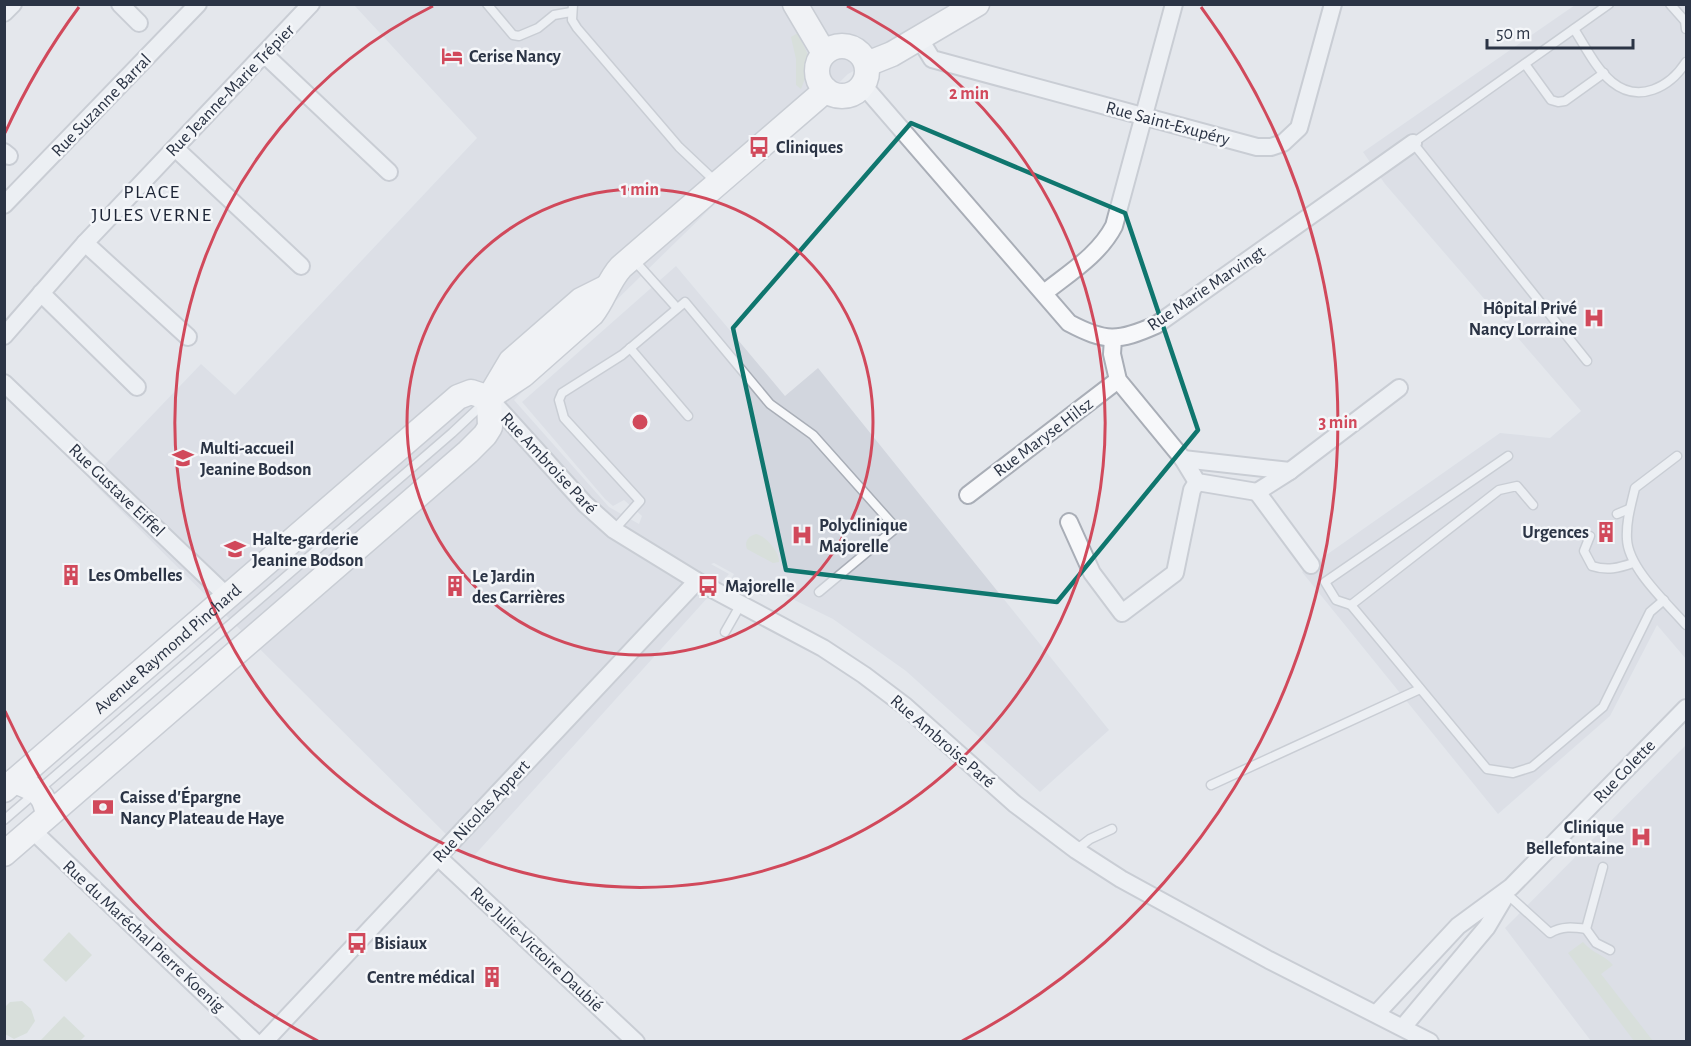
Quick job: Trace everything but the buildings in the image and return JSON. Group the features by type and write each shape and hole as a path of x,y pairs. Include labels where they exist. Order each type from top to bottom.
{"street":[{"path":"4,14 13,4"},
{"path":"120,4 139,23"},
{"name":"Rue Suzanne Barral","path":"4,206 198,4"},
{"name":"Rue Jeanne-Marie Trépier","path":"4,336 85,243 311,4"},
{"path":"795,4 824,53"},
{"path":"865,75 861,53 850,46 837,46 824,53 819,60 817,71 819,82 826,90 841,96 850,95 857,91 865,75 892,54 977,4"},
{"path":"1044,293 1106,241 1114,226 1174,4"},
{"name":"Rue Saint-Exupéry","path":"919,38 932,59 1257,147 1271,147 1283,143 1299,128 1333,4"},
{"path":"264,54 389,172"},
{"name":"Rue Marie Marvingt","path":"865,75 1069,323 1094,336 1113,338 1136,334 1156,326 1413,143"},
{"name":"Avenue Raymond Pinchard","path":"10,786 458,397 471,392 489,398 523,375 592,314 600,304 614,275 632,257 826,90"},
{"path":"175,148 301,266"},
{"path":"85,243 188,337"},
{"path":"41,293 137,387"},
{"path":"1113,338 1112,354 1118,380 1183,459 1197,482 1257,492 1290,471 1399,388"},
{"name":"Rue Maryse Hilsz","path":"968,495 1118,380"},
{"name":"Rue Gustave Eiffel","path":"4,383 228,597"},
{"path":"21,837 468,452 490,427 489,398"},
{"name":"Rue Ambroise Paré","path":"489,398 585,504 614,530 697,581 823,648 864,675 905,706 1015,804 1076,850 1121,879 1269,960 1430,1041"},
{"path":"1183,459 1290,471"},
{"path":"1069,522 1092,573 1122,613 1175,573 1192,490 1197,482"},
{"path":"1257,492 1311,565"},
{"name":"Rue Nicolas Appert","path":"264,1041 697,581"},
{"name":"Rue Colette","path":"1377,1013 1458,926 1509,890 1686,708"},
{"name":"Avenue Raymond Pinchard","path":"10,786 38,791"},
{"path":"21,837 45,801 38,791"},
{"name":"Rue du Maréchal Pierre Koenig","path":"21,837 255,1041"},
{"name":"Rue Julie-Victoire Daubié","path":"438,857 636,1041"},
{"name":"Rue Colette","path":"1403,1027 1487,927 1509,890"}],"lane":[{"path":"487,4 513,34 519,36 538,27 554,15 572,8 572,20 584,37 679,147 717,184"},
{"path":"1587,361 1413,143 1609,4"},
{"path":"1670,4 1686,24"},
{"path":"1574,29 1604,73 1618,86 1633,91 1646,92 1660,88 1672,81 1686,62"},
{"path":"1525,64 1551,100 1558,102 1565,100 1604,73"},
{"path":"632,257 677,308"},
{"path":"614,530 640,501 564,418 559,400 562,393 630,348 685,302 770,404 813,435 896,528 819,592"},
{"path":"630,348 688,416"},
{"name":"Avenue Raymond Pinchard","path":"4,820 434,449 489,398"},
{"path":"1508,456 1325,582 1336,600 1351,605 1487,769 1513,773 1532,767 1603,707 1650,612 1664,600"},
{"path":"1677,456 1635,488 1629,510 1627,541 1633,563 1686,625"},
{"path":"1351,605 1499,490 1516,486 1533,506"},
{"path":"1617,514 1629,510"},
{"path":"1590,536 1584,551 1592,566 1611,569 1633,563"},
{"path":"725,632 741,604"},
{"path":"1210,784 1420,689"},
{"path":"1076,850 1090,839 1112,829"},
{"path":"1586,929 1603,867"},
{"path":"1509,890 1550,933 1557,929 1571,927 1586,929 1596,943 1610,950"}],"highlighted area":[{"path":"911,123 1125,213 1198,430 1057,602 786,570 733,328"}],"shaded area":[{"path":"354,5 974,5 848,74 514,400 609,507 639,524 642,516 624,500 613,506 605,499 522,402 676,266 785,396 818,368 1109,730 1040,792 906,671 833,619 772,589 762,596 731,579 734,574 714,563 711,564 729,574 471,859 90,480 201,364 235,395 477,138"},
{"name":"Hôpital Privé Nancy Lorraine","path":"1575,5 1686,5 1686,659 1657,625 1610,716 1498,814 1302,572 1500,433 1550,438 1581,411 1385,184 1363,152"},
{"name":"Clinique Bellefontaine","path":"1686,745 1686,1041 1591,1041 1505,928"}],"green space":[{"path":"798,33 808,55 806,76 801,89 796,85 796,59 791,37"},
{"path":"756,534 772,545 779,562 773,563 747,549 748,539"},
{"path":"69,932 92,955 66,982 43,960"},
{"path":"1583,942 1613,965 1601,974 1653,1041 1634,1041 1568,953"},
{"path":"22,1001 31,1009 35,1021 27,1033 14,1039 5,1034 5,1007 10,1002"},
{"path":"64,1016 85,1036 80,1041 40,1041"}],"place":[{"name":"Cerise Nancy","path":"452,56"},
{"name":"Cliniques","path":"759,147"},
{"name":"Hôpital Privé Nancy Lorraine","path":"1594,318"},
{"name":"Multi-accueil Jeanine Bodson","path":"183,458"},
{"name":"Urgences","path":"1606,532"},
{"name":"Polyclinique Majorelle","path":"802,535"},
{"name":"Halte-garderie Jeanine Bodson","path":"235,549"},
{"name":"Les Ombelles","path":"71,575"},
{"name":"Le Jardin des Carrières","path":"455,586"},
{"name":"Majorelle","path":"708,586"},
{"name":"Caisse d'Épargne Nancy Plateau de Haye","path":"103,807"},
{"name":"Clinique Bellefontaine","path":"1641,837"},
{"name":"Bisiaux","path":"357,943"},
{"name":"Centre médical","path":"492,977"}],"district":[{"name":"PLACE JULES VERNE","path":"152,202"}]}
